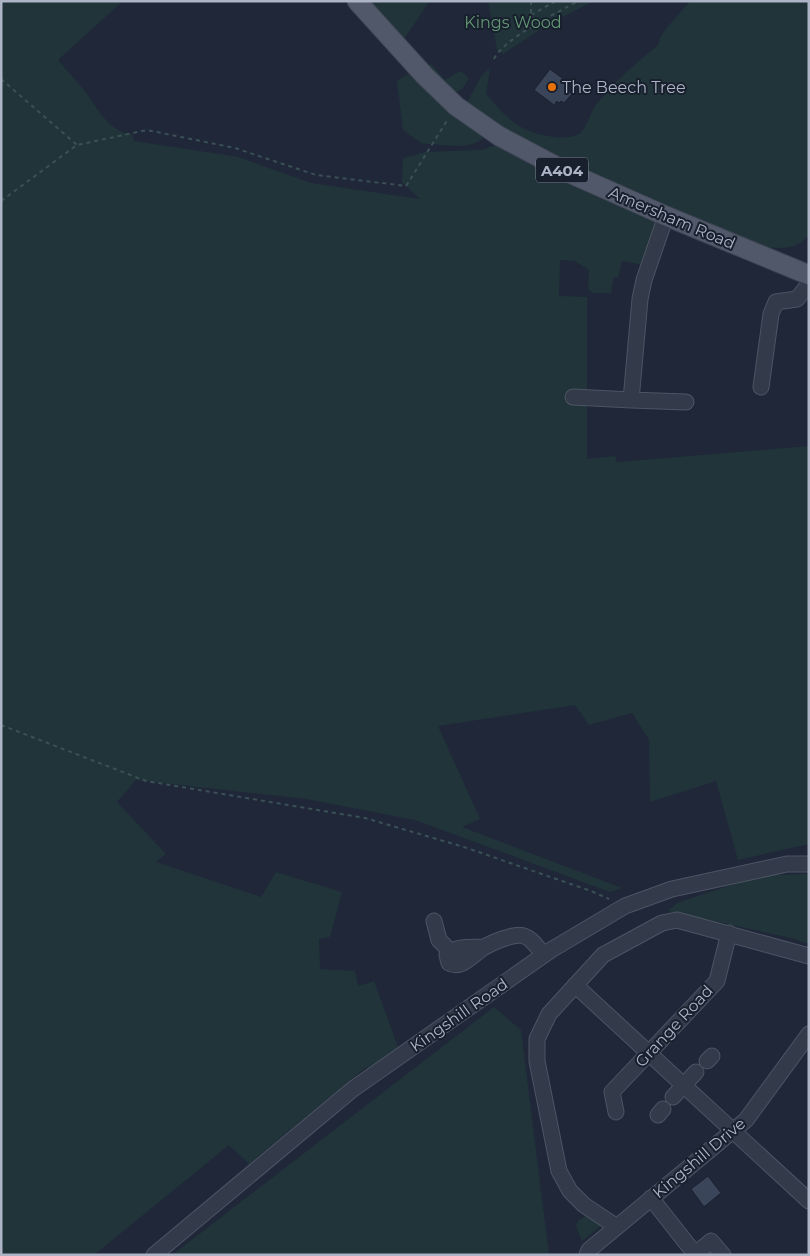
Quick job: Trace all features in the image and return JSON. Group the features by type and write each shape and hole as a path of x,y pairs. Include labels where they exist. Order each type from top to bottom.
{"main road":[{"name":"Amersham Road","path":"357,1 424,75 456,106 499,136 558,168 666,216 809,275"}],"street":[{"path":"631,400 640,299 644,280 666,216"},
{"path":"761,387 771,314 776,302 797,299 809,284"},
{"path":"573,397 686,402"},
{"name":"Kingshill Road","path":"154,1255 353,1089 544,955 625,906 672,889 787,864 809,864"},
{"path":"617,1227 584,1204 570,1191 559,1171 537,1061 537,1039 549,1014 603,955 662,923 678,920 809,956"},
{"path":"434,921 438,940 450,951 448,955 449,962 453,965 458,965 484,947 520,934 531,940 544,955"},
{"name":"Grange Road","path":"616,1112 612,1092 717,981 729,933"},
{"path":"576,985 732,1132 809,1201"},
{"name":"Kingshill Drive","path":"587,1255 589,1250 746,1120 806,1044"},
{"path":"673,1097 696,1072"},
{"path":"651,1198 694,1254 712,1241 722,1255"}],"path":[{"path":"531,1 531,15 537,24"},
{"path":"531,15 556,1"},
{"path":"494,59 498,51 537,24 578,1"},
{"path":"1,79 77,145"},
{"path":"1,201 77,145 147,130 235,148 316,175 406,186 456,106"},
{"path":"1,725 146,781 365,818 509,863 591,891 625,906"}],"green space":[{"path":"1,1 123,1 58,60 84,90 104,118 116,129 132,134 134,141 238,157 311,183 420,199 402,182 403,158 425,152 481,150 496,145 542,171 655,221 643,265 622,261 618,278 614,277 611,293 592,293 588,288 589,270 575,261 560,260 559,296 587,297 587,459 615,456 617,462 809,446 809,844 738,860 716,781 650,802 649,740 632,713 589,725 575,705 438,726 480,819 462,827 622,888 610,892 415,820 306,799 136,780 117,802 166,854 156,862 261,897 276,872 342,892 330,937 319,939 320,969 355,971 358,986 374,981 398,1047 376,1064 365,1068 249,1164 229,1145 94,1255 1,1255"},
{"path":"370,1 427,1 429,2 404,39"},
{"name":"Kings Wood","path":"488,1 594,1 544,27 503,54 497,50"},
{"path":"690,1 809,1 809,234 801,243 784,248 766,247 644,196 583,169 501,128 478,113 467,102 482,75 490,68 486,94 508,118 523,128 542,135 571,137 577,135 585,127 595,106 609,89 658,45 665,30"},
{"path":"431,64 445,80 459,71 464,73 469,79 462,89 454,94 428,66"},
{"path":"408,74 446,109 483,138 478,142 464,146 426,144 421,143 403,130 397,81"},
{"path":"809,874 809,944 791,938 668,911 677,903 749,879 772,875"},
{"path":"494,1007 521,1030 549,1255 172,1255"},
{"path":"587,1215 602,1225 582,1241 576,1226 578,1221"}],"building":[{"name":"The Beech Tree","path":"550,69 570,84 566,89 572,94 564,103 557,101 554,105 534,90"},
{"path":"708,1176 721,1193 704,1207 691,1189"}],"place":[{"name":"The Beech Tree","path":"552,87"}]}
